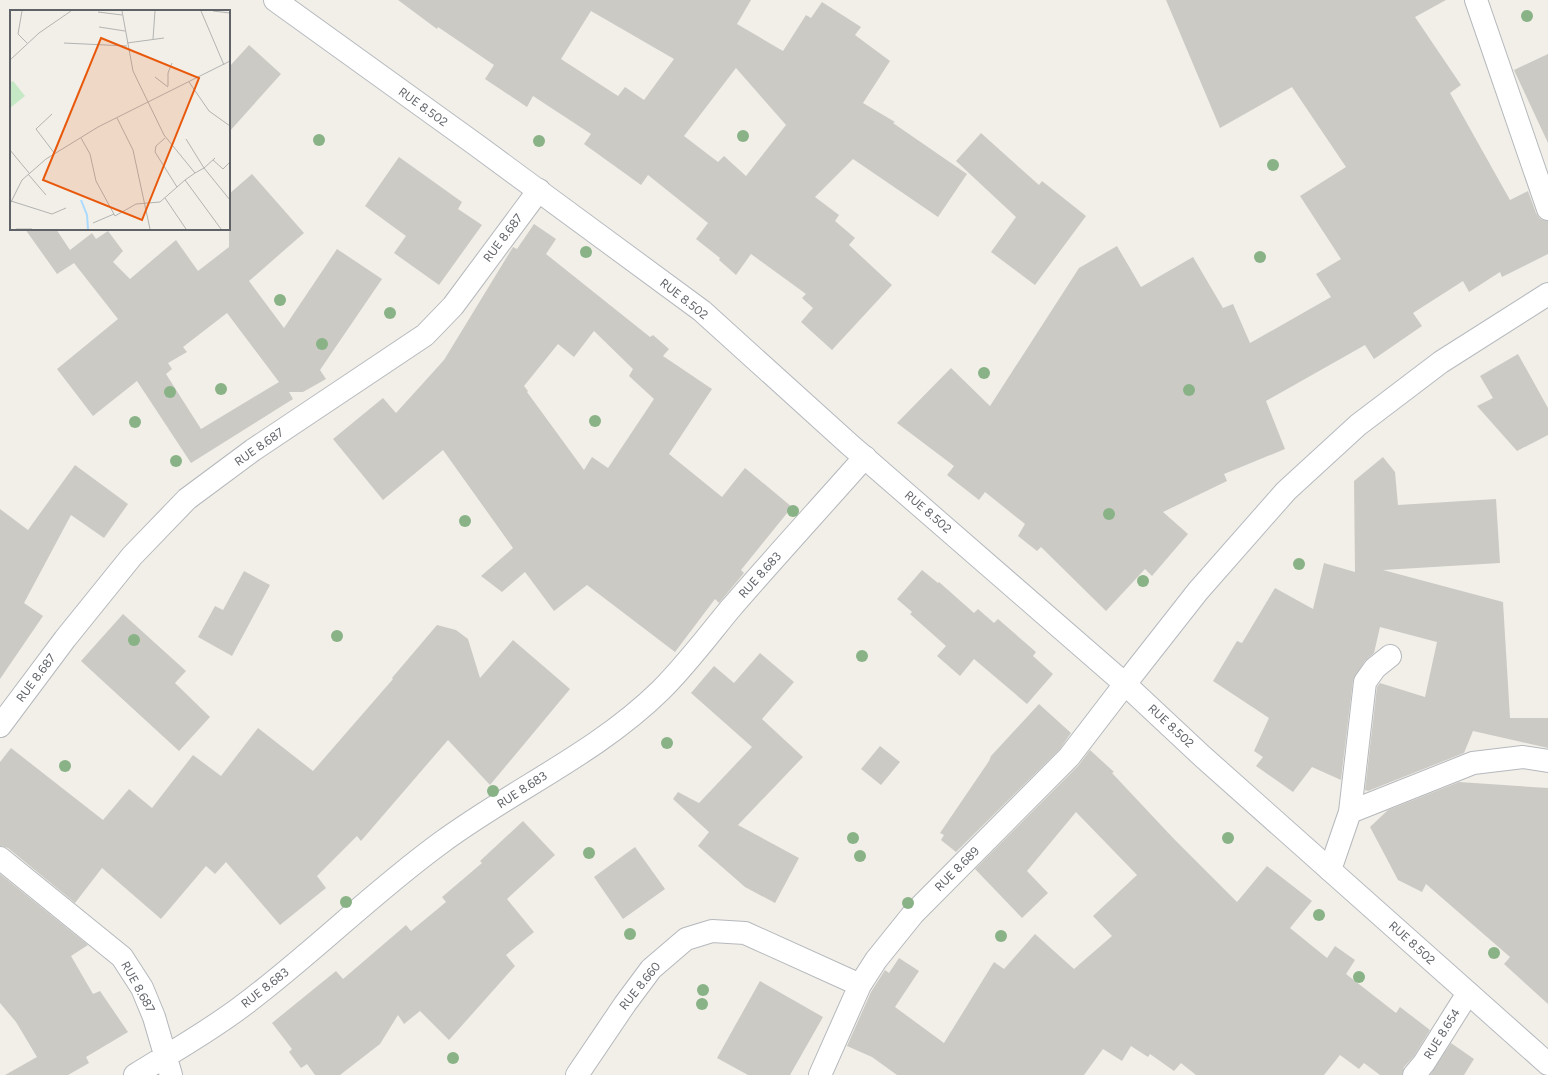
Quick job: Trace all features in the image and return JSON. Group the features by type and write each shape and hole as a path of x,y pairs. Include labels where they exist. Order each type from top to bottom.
{"street":[{"path":"1476,0 1548,209"},
{"name":"RUE 8.502","path":"288,4 702,311 865,457 1125,684 1202,756 1548,1064"},
{"name":"RUE 8.687","path":"0,726 64,639 132,556 187,499 253,450 425,335 453,306 539,190"},
{"name":"RUE 8.689","path":"820,1075 860,985 876,960 913,914 1069,757 1198,591 1286,490 1358,425 1441,362 1548,294"},
{"name":"RUE 8.683","path":"135,1075 169,1066 203,1035 244,1005 303,958 382,888 444,840 581,753 622,723 654,696 689,660 730,609 865,457"},
{"path":"1330,870 1350,812 1365,682 1375,668 1390,656"},
{"path":"1350,812 1473,763 1523,757 1548,761"},
{"name":"RUE 8.687","path":"0,858 122,957 142,988 154,1016 169,1066"},
{"name":"RUE 8.660","path":"577,1075 651,969 686,939 712,931 745,933 860,985"},
{"name":"RUE 8.654","path":"1414,1075 1424,1063 1468,993"}],"building":[{"path":"398,0 751,0 737,24 783,51 806,15 811,18 822,2 861,27 855,35 890,61 863,103 895,122 893,123 967,174 938,217 853,159 815,197 839,215 835,221 855,238 849,245 892,285 832,350 801,322 813,308 802,298 806,294 751,254 736,275 719,260 720,258 696,239 708,223 648,175 641,185 584,144 591,134 533,96 527,107 485,79 494,65 438,27 437,29","holes":["591,11 674,59 644,100 625,87 618,96 561,59","736,68 786,125 746,176 724,156 718,162 684,136"]},
{"path":"1166,0 1446,0 1415,17 1461,85 1450,93 1510,200 1528,191 1536,213 1540,219 1548,221 1548,254 1502,277 1500,272 1469,292 1463,281 1413,313 1422,326 1374,359 1365,345 1266,401 1285,449 1224,474 1227,481 1163,512 1188,534 1152,576 1145,569 1106,611 1041,547 1037,551 1018,536 1025,524 985,492 979,500 947,475 954,466 897,423 951,368 990,406 1079,268 1117,246 1141,287 1193,257 1223,308 1233,304 1250,343 1331,297 1316,274 1341,259 1300,196 1346,167 1292,87 1220,128"},
{"path":"249,45 281,74 230,131 230,66"},
{"path":"1548,54 1548,143 1514,70"},
{"path":"981,133 1039,185 1042,181 1086,216 1035,285 991,252 1016,217 956,161"},
{"path":"399,157 462,202 458,209 482,225 439,285 394,253 406,236 365,206"},
{"path":"252,174 304,233 249,281 284,328 337,249 382,279 320,370 326,379 303,392 289,392 293,399 191,463 137,381 93,416 57,369 118,319 74,263 57,274 26,230 57,230 70,250 92,233 96,239 108,231 123,251 113,262 130,279 176,240 198,271 229,247 230,193","holes":["227,313 279,382 201,429 166,374 172,369 168,363 187,352 183,347"]},
{"path":"534,224 556,239 546,254 650,337 653,335 669,349 663,356 712,389 669,454 722,497 745,468 792,507 741,570 744,573 719,603 715,599 675,652 587,585 554,611 525,572 502,592 481,576 513,548 443,450 383,500 333,439 383,398 396,413 444,360 513,247 517,249","holes":["594,331 633,369 629,376 654,399 608,468 592,457 584,470 524,386 558,344 574,357"]},
{"path":"1518,354 1548,408 1548,435 1517,451 1477,406 1493,398 1480,376"},
{"path":"1383,457 1395,472 1398,505 1496,499 1500,563 1383,570 1503,602 1510,718 1548,718 1548,748 1473,731 1464,753 1368,791 1365,790 1377,687 1380,683 1425,697 1437,642 1380,627 1374,653 1365,661 1353,680 1341,780 1312,767 1293,792 1256,766 1263,757 1254,751 1269,718 1213,681 1237,641 1242,643 1275,588 1313,609 1324,563 1355,572 1354,481"},
{"path":"75,465 128,504 104,538 71,515 24,603 43,616 0,679 0,509 28,530"},
{"path":"922,570 938,583 939,582 974,613 978,609 994,623 998,619 1036,652 1033,656 1053,674 1027,704 974,659 960,676 937,656 946,646 910,614 912,612 897,599"},
{"path":"244,571 270,585 232,656 198,637 215,606 223,610"},
{"path":"123,614 186,671 175,683 210,717 179,751 81,661"},
{"path":"437,625 456,630 468,639 480,678 513,640 570,689 490,785 448,740 361,841 357,836 317,876 326,888 280,925 226,862 215,874 206,866 161,919 102,868 75,903 8,848 0,846 0,762 11,748 103,820 129,789 152,808 193,755 221,776 258,728 313,771 393,679 392,678"},
{"path":"760,653 794,682 762,719 803,757 738,825 799,858 775,903 745,887 698,846 709,832 673,799 678,792 699,803 752,747 691,693 714,666 734,683"},
{"path":"1039,704 1071,733 1060,749 956,852 941,840 944,835 940,833 991,756"},
{"path":"880,746 900,762 881,785 861,769"},
{"path":"1090,750 1114,772 1112,773 1174,839 1237,902 1267,866 1312,901 1290,928 1327,958 1335,946 1355,960 1346,974 1396,1013 1400,1007 1430,1030 1414,1056 1404,1067 1402,1075 1380,1075 1364,1063 1359,1069 1340,1055 1324,1075 1196,1075 1181,1063 1174,1071 1150,1054 1148,1057 1131,1046 1122,1061 1103,1049 1084,1075 897,1075 872,1057 847,1046 871,992 885,970 889,973 899,958 919,971 895,1007 944,1043 994,962 1004,969 1035,934 1074,969 1112,936 1093,916 1137,875 1076,812 1027,871 1048,893 1022,918 975,869 1078,766"},
{"path":"1459,782 1548,788 1548,1004 1504,964 1510,957 1426,884 1422,892 1398,880 1370,827 1388,810"},
{"path":"523,821 555,855 507,899 534,932 506,955 515,966 449,1040 420,1011 404,1024 398,1015 380,1044 340,1075 315,1075 307,1064 301,1068 289,1052 292,1049 272,1023 336,971 343,979 406,925 411,931 446,902 442,897 482,863 480,861"},
{"path":"635,847 665,889 623,919 594,877"},
{"path":"0,874 88,945 71,956 93,994 100,991 128,1032 86,1057 89,1063 68,1075 5,1075 37,1057 16,1022 0,1003"},
{"path":"760,981 823,1017 790,1075 748,1075 717,1058"},
{"path":"1451,1043 1474,1059 1464,1075 1430,1075"}]}
